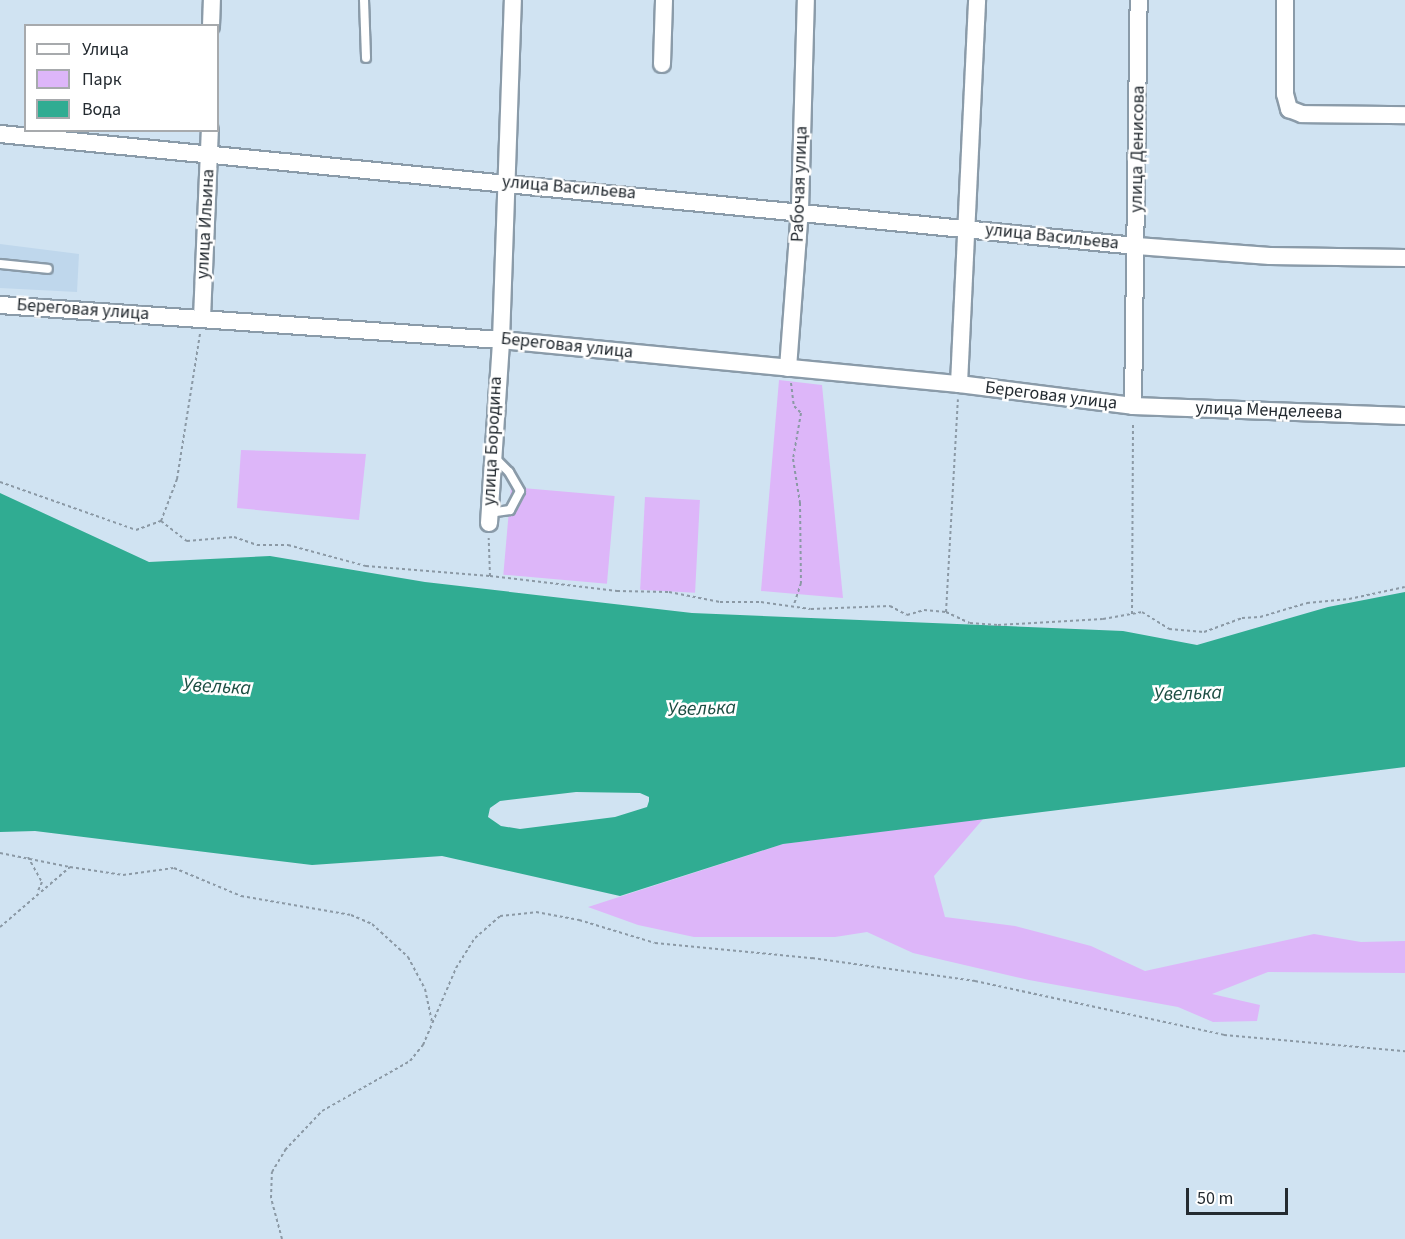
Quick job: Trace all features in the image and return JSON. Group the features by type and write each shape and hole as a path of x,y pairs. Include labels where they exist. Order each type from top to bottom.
{"street":[{"path":"211,24 212,0"},
{"name":"улица Бородина","path":"489,523 501,340 513,0"},
{"path":"662,64 664,0"},
{"name":"Рабочая улица","path":"788,368 800,210 806,0"},
{"path":"958,384 977,0"},
{"name":"улица Денисова","path":"1133,406 1139,0"},
{"path":"1285,0 1285,94 1289,109 1302,114 1405,115"},
{"name":"улица Ильина","path":"202,318 210,132"},
{"name":"улица Васильева","path":"0,134 800,210 1137,246"},
{"path":"1137,246 1270,256 1405,258"},
{"name":"Береговая улица","path":"0,305 501,340 958,384 1133,406"},
{"name":"улица Менделеева","path":"1133,406 1405,416"}],"lane":[{"path":"364,0 366,58"},
{"path":"0,264 48,269"},
{"path":"489,506 496,512 510,510 520,491 509,472 492,455"}],"path":[{"path":"0,482 136,530 161,521 177,479 202,318"},
{"path":"788,368 794,406 801,413 793,459 800,502 801,583 794,605"},
{"path":"946,612 958,384"},
{"path":"1132,614 1133,406"},
{"path":"161,521 187,541 234,537 257,545 297,547 366,566 489,576 617,591 669,591 720,602 794,605 827,610 890,606 907,615 924,610 946,612 970,623 998,626 1142,612 1169,629 1204,632 1242,618 1260,617 1307,603 1349,600 1405,587"},
{"path":"489,523 489,576"},
{"path":"0,853 28,856 70,867 123,874 174,868 241,896 351,915 372,924 408,957 425,989 432,1026"},
{"path":"28,856 42,882 36,896"},
{"path":"0,927 70,867"},
{"path":"282,1239 271,1198 272,1172 285,1150 322,1112 410,1061 432,1026 456,968 475,938 500,916 536,912 579,920 655,944 812,958 975,981 1224,1035 1405,1051"}],"shaded area":[{"path":"0,244 79,254 77,292 0,288"}],"green space":[{"path":"779,380 822,385 843,598 761,591"},
{"path":"241,450 366,454 359,520 237,508"},
{"path":"511,487 615,496 607,584 503,575"},
{"path":"645,497 700,500 695,593 640,590"},
{"path":"984,818 934,876 945,917 1015,926 1091,946 1145,971 1314,934 1361,942 1405,941 1405,973 1268,972 1212,994 1260,1005 1257,1021 1213,1022 1178,1007 1029,980 913,953 867,932 835,937 694,937 638,925 588,907 783,844"}],"water":[{"name":"Увелька","path":"0,493 149,562 270,556 425,582 692,613 1123,631 1197,645 1328,607 1405,592 1405,767 783,844 620,896 442,856 312,865 35,831 0,832","holes":["576,792 640,793 649,797 647,807 615,817 520,829 501,826 488,817 490,808 500,801"]}]}
